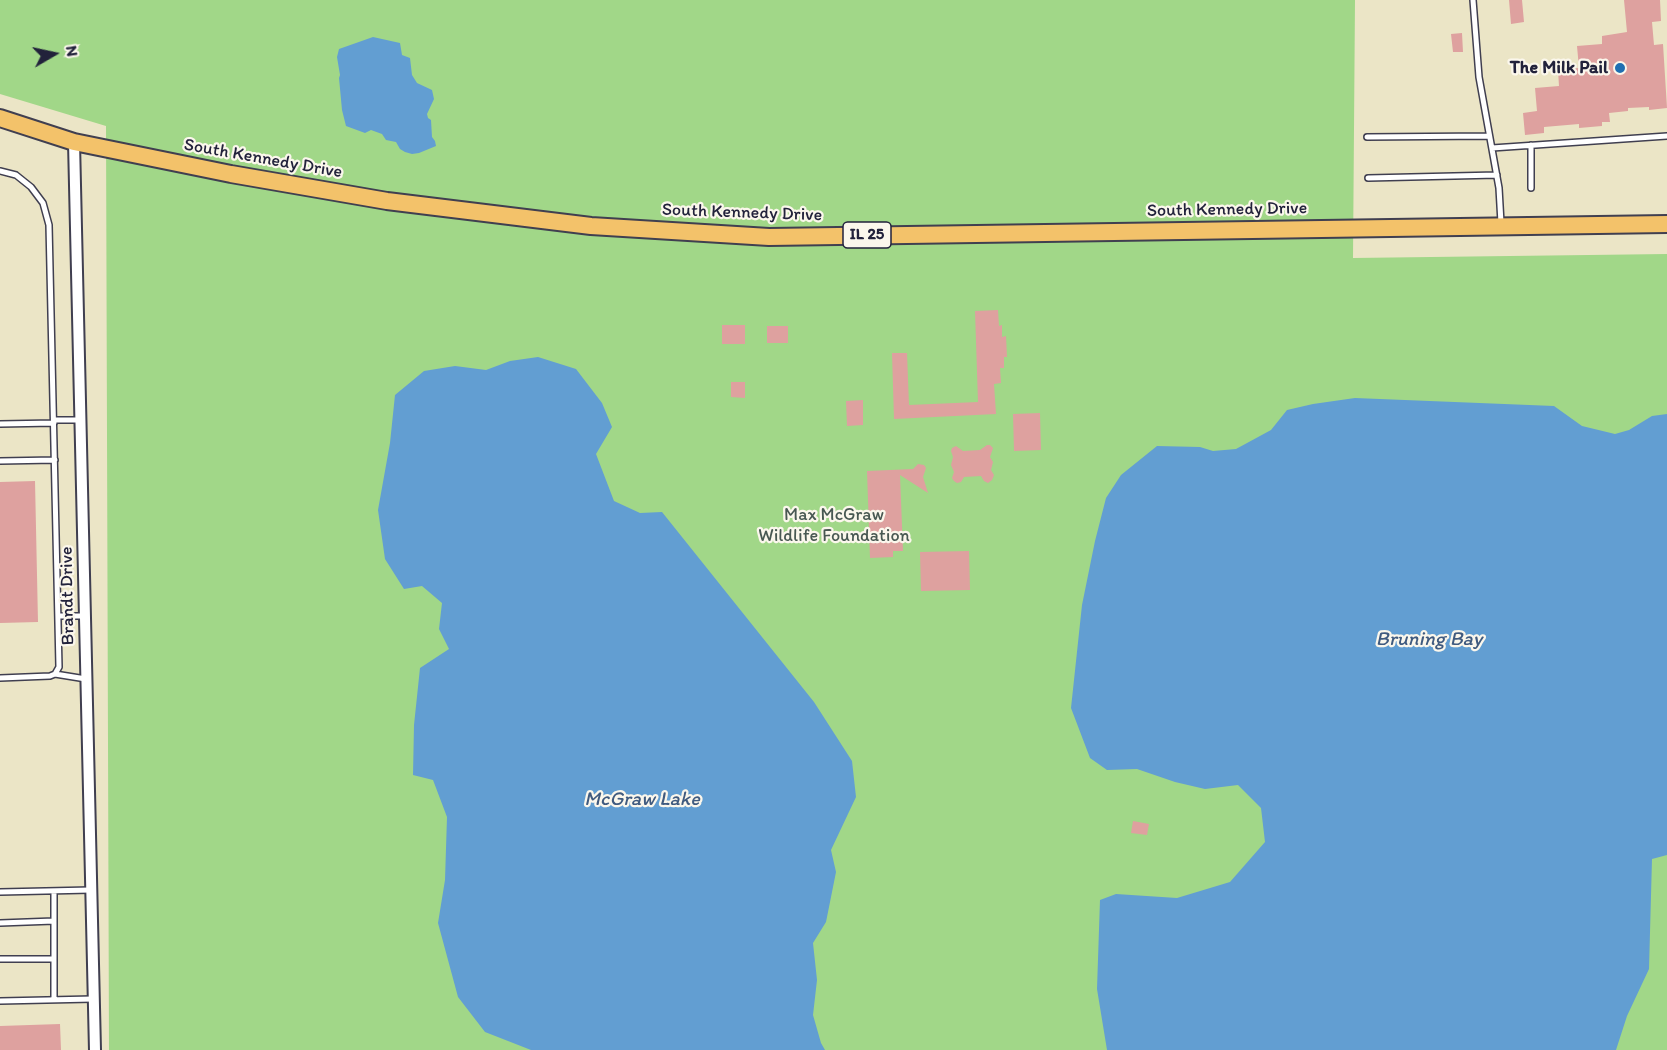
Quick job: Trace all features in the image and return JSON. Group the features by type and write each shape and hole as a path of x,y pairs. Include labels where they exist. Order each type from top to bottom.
{"main road":[{"name":"IL 25","path":"0,118 75,142"},
{"name":"South Kennedy Drive","path":"75,142 231,174 387,201 591,226 769,237 1667,224"}],"street":[{"name":"Brandt Drive","path":"75,142 94,1050"}],"lane":[{"path":"1473,0 1479,77 1497,175 1501,225"},
{"path":"1367,137 1490,136"},
{"path":"1492,148 1667,136"},
{"path":"1531,145 1531,188"},
{"path":"0,171 16,175 31,187 43,203 50,230 59,666 55,674"},
{"path":"1368,178 1497,175"},
{"path":"0,424 81,420"},
{"path":"0,461 55,460"},
{"path":"58,616 85,616"},
{"path":"0,678 44,677 55,674 86,679"},
{"path":"0,892 91,890"},
{"path":"54,891 54,1000"},
{"path":"0,923 54,921"},
{"path":"0,959 54,959"},
{"path":"0,1001 93,999"}],"green space":[{"name":"Max McGraw Wildlife Foundation","path":"0,0 1355,0 1353,258 1667,254 1667,1050 109,1050 106,126 0,94"}],"water":[{"path":"373,37 400,43 402,55 410,58 412,75 417,83 432,90 434,99 427,114 431,120 432,137 436,146 412,154 400,149 396,142 386,140 382,134 371,130 365,133 346,126 342,110 337,57 339,49"},
{"name":"McGraw Lake","path":"538,357 576,369 602,403 612,427 596,454 614,501 640,513 662,512 814,702 852,761 856,797 831,850 836,872 826,922 813,943 817,980 813,1015 825,1050 531,1050 485,1032 458,997 438,923 445,880 447,817 433,780 413,775 414,725 420,668 449,649 439,629 442,603 422,586 404,589 385,559 378,510 390,443 395,395 424,371 455,366 486,370 510,361"},
{"name":"Bruning Bay","path":"1355,398 1554,406 1582,426 1615,434 1629,430 1652,416 1667,414 1667,855 1652,859 1649,969 1627,1016 1616,1050 1107,1050 1097,989 1100,900 1116,894 1177,898 1230,882 1265,842 1261,808 1238,785 1205,789 1137,769 1107,770 1090,758 1071,708 1082,605 1106,498 1121,475 1157,446 1200,447 1213,451 1236,449 1271,430 1287,410"}],"building":[{"path":"1509,0 1522,0 1524,22 1511,24"},
{"name":"The Milk Pail","path":"1624,0 1660,0 1661,21 1652,22 1654,45 1663,44 1667,108 1649,110 1649,107 1628,108 1628,111 1609,113 1610,122 1602,122 1602,126 1579,128 1579,124 1544,127 1544,133 1525,135 1523,113 1537,111 1535,88 1559,86 1558,70 1579,68 1577,46 1602,44 1602,36 1627,32"},
{"path":"1462,33 1463,52 1453,52 1451,34"},
{"path":"998,310 1002,337 1006,336 1007,357 1004,357 1004,368 1000,368 1001,383 994,384 996,414 894,419 892,353 907,353 909,405 978,402 975,311"},
{"path":"722,325 745,325 745,344 722,344"},
{"path":"767,326 788,326 788,343 767,343"},
{"path":"731,382 745,382 745,398 731,397"},
{"path":"863,400 863,425 847,426 846,401"},
{"path":"1040,413 1041,450 1014,451 1013,414"},
{"path":"987,445 993,448 990,457 993,462 992,480 988,483 981,476 964,477 961,482 957,483 954,481 951,465 952,448 956,446 963,451 980,450"},
{"path":"918,464 926,468 923,477 928,493 900,475 903,551 893,551 893,557 870,558 867,471 913,469"},
{"path":"35,481 38,622 0,623 0,482"},
{"path":"969,551 970,590 921,591 920,552"},
{"path":"1133,821 1149,824 1147,835 1131,833"},
{"path":"60,1024 61,1050 0,1050 0,1026"}],"place":[{"name":"The Milk Pail","path":"1620,68"}]}
